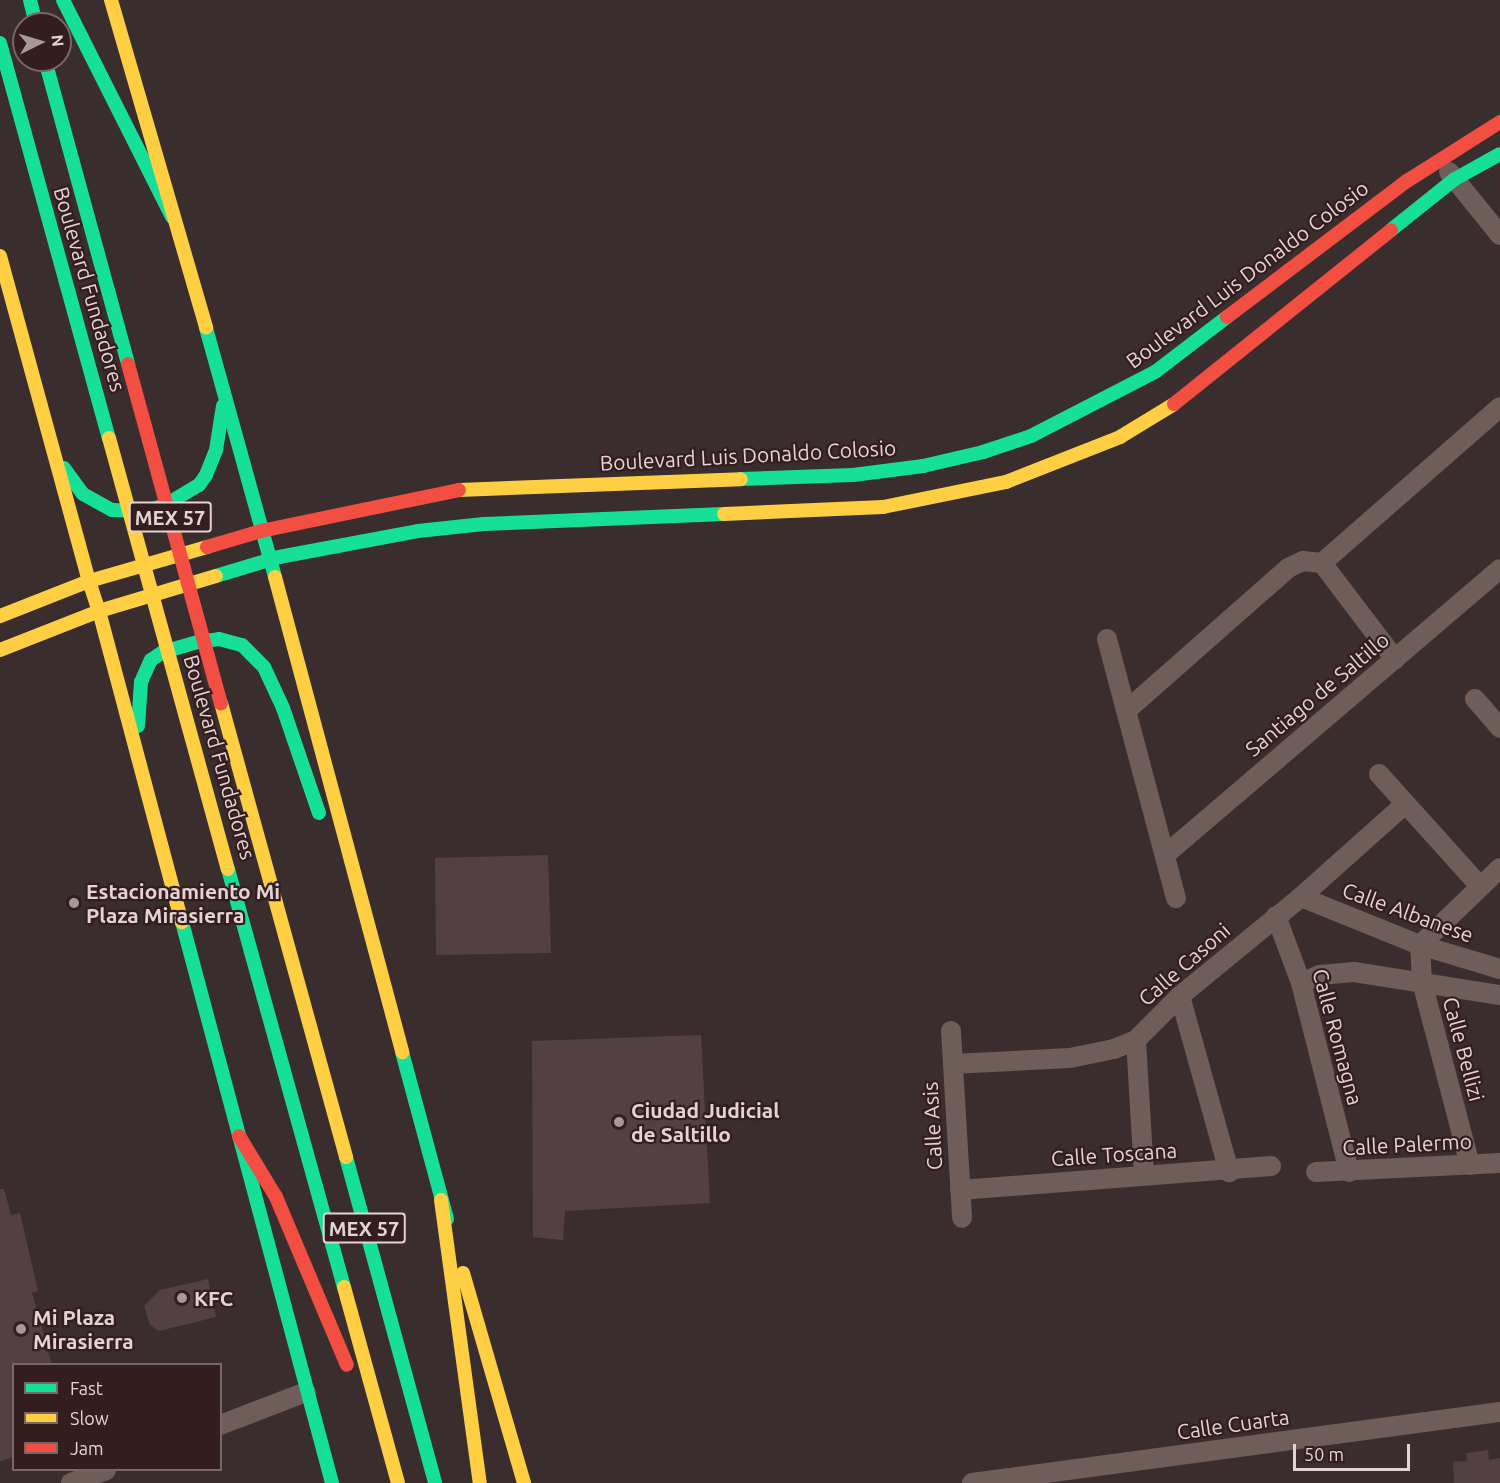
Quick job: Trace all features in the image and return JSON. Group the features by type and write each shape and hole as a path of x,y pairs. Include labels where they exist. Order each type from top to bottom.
{"main road":[{"path":"63,0 172,217"},
{"path":"111,0 172,217 225,391 373,954 441,1200 524,1483"},
{"name":"Boulevard Fundadores","path":"0,43 397,1480"},
{"name":"Boulevard Fundadores","path":"48,72 435,1483"},
{"name":"Boulevard Luis Donaldo Colosio","path":"0,616 89,581 261,531 372,505 476,488 853,475 923,466 983,452 1041,431 1155,372 1438,159 1500,122"},
{"path":"0,650 99,611 269,559 351,542 484,524 883,507 1006,482 1120,437 1176,403 1455,179 1500,153"},
{"path":"0,256 138,752 332,1483"},
{"path":"53,449 72,480 95,504 112,510 148,511 186,494 206,475 216,450 225,391"},
{"path":"138,752 141,682 151,660 180,646 231,640 247,649 264,667 283,708 323,823"},
{"path":"334,856 373,954"},
{"path":"239,1136 276,1197 397,1480"},
{"path":"441,1200 480,1483"}],"street":[{"path":"1438,159 1500,235"},
{"path":"1126,711 1288,568 1303,561 1322,562 1500,407"},
{"path":"1322,562 1395,659"},
{"name":"Santiago de Saltillo","path":"1165,855 1500,569"},
{"path":"1107,639 1176,898"},
{"path":"1475,699 1500,727"},
{"path":"1379,774 1480,886"},
{"name":"Calle Casoni","path":"953,1064 1070,1058 1114,1049 1136,1040 1180,996 1301,897 1405,804"},
{"path":"1420,945 1500,868"},
{"name":"Calle Albanese","path":"1301,897 1420,945 1500,969"},
{"name":"Calle Romagna","path":"1276,916 1301,983 1349,1172"},
{"name":"Calle Bellizi","path":"1420,945 1422,982 1470,1165"},
{"path":"1301,983 1320,975 1354,972 1500,995"},
{"path":"1180,996 1229,1172"},
{"name":"Calle Asis","path":"951,1031 963,1218"},
{"path":"1136,1040 1143,1175"},
{"name":"Calle Palermo","path":"1316,1172 1500,1163"},
{"name":"Calle Toscana","path":"960,1190 1143,1175 1229,1172 1271,1166"},
{"path":"222,1424 306,1392"},
{"name":"Calle Cuarta","path":"972,1483 1500,1412"},
{"path":"71,1483 103,1471"}],"building":[{"path":"548,855 551,953 436,955 435,858"},
{"name":"Ciudad Judicial de Saltillo","path":"701,1035 710,1203 565,1211 563,1240 533,1237 532,1041"},
{"name":"Mi Plaza Mirasierra","path":"0,1189 4,1189 11,1215 20,1213 38,1291 32,1293 51,1363 12,1363 12,1458 0,1461"},
{"name":"KFC","path":"208,1279 216,1317 159,1331 150,1325 144,1306 160,1290"},
{"path":"1488,1450 1489,1460 1500,1458 1500,1483 1454,1483 1453,1462 1467,1461 1466,1453"}],"traffic: fast":[{"path":"30,0 33,12"},
{"path":"63,0 172,217"},
{"path":"0,43 109,438"},
{"path":"48,72 128,364"},
{"path":"1391,230 1455,179 1500,154"},
{"path":"741,479 853,475 923,466 983,452 1031,436 1155,372 1227,317"},
{"path":"206,328 275,577"},
{"path":"64,468 83,494 112,510 148,511 167,504 199,485 206,475 216,450 223,406"},
{"path":"216,576 279,557 418,531 484,524 724,514"},
{"path":"138,726 141,682 151,660 163,652 198,642 219,639 242,645 264,667 283,708 319,813"},
{"path":"228,869 344,1287"},
{"path":"182,922 332,1483"},
{"path":"402,1052 447,1219"},
{"path":"346,1157 435,1483"}],"traffic: slow":[{"path":"111,0 206,328"},
{"path":"0,256 89,581 0,616"},
{"path":"724,514 883,507 1006,482 1120,437 1174,404"},
{"path":"109,438 228,869"},
{"path":"459,490 741,479"},
{"path":"207,547 89,581 99,611 216,576"},
{"path":"275,577 402,1052"},
{"path":"0,650 99,611 182,922"},
{"path":"221,703 346,1157"},
{"path":"441,1200 480,1483"},
{"path":"463,1273 524,1483"},
{"path":"344,1287 398,1483"}],"traffic: jam":[{"path":"1227,317 1407,181 1500,122"},
{"path":"1174,404 1391,230"},
{"path":"128,364 221,703"},
{"path":"207,547 261,531 459,490"},
{"path":"239,1136 276,1197 347,1365"}],"place":[{"name":"Estacionamiento Mi Plaza Mirasierra","path":"74,903"},
{"name":"Ciudad Judicial de Saltillo","path":"619,1122"},
{"name":"KFC","path":"182,1298"},
{"name":"Mi Plaza Mirasierra","path":"21,1329"}]}
